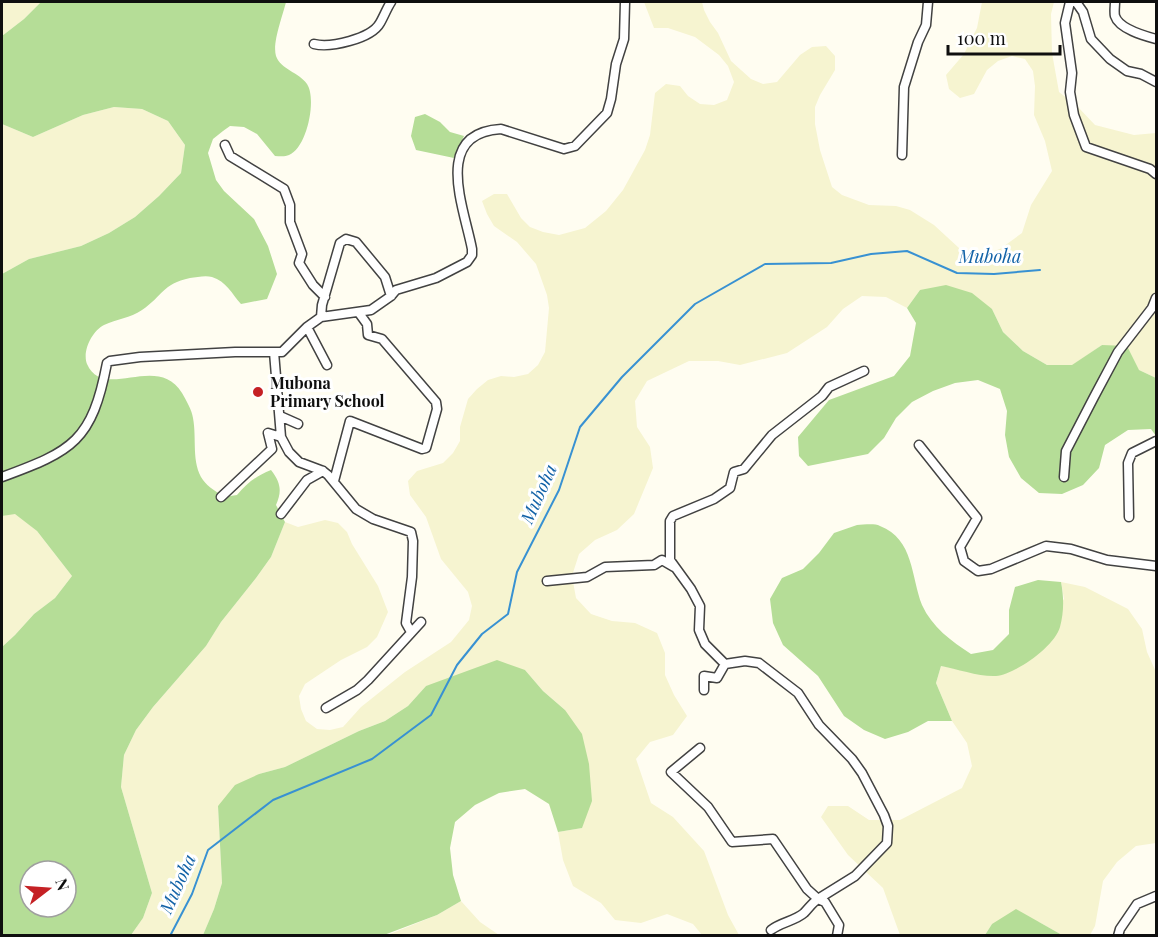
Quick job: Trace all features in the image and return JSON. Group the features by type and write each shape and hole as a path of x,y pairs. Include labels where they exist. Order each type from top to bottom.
{"street":[{"path":"314,44 324,46 350,42 362,37 380,25 391,2"},
{"path":"2,477 56,455 72,444 88,426 101,395 107,363 110,361 284,350 307,327 321,317 371,310 396,290 436,278 467,262 472,249 459,190 457,164 463,150 476,135 492,129 501,129 564,150 575,146 607,113 616,64 624,39 625,2"},
{"path":"902,155 903,96 918,42 926,25 928,2"},
{"path":"1070,2 1065,23 1072,73 1070,92 1074,115 1086,147 1150,169 1156,174"},
{"path":"1076,2 1083,12 1091,39 1110,59 1127,71 1141,74 1156,82"},
{"path":"1115,2 1114,15 1117,20 1125,27 1156,39"},
{"path":"225,144 230,156 284,189 290,205 290,222 302,254 299,263 313,285 325,297"},
{"path":"321,317 340,243 349,239 356,242 385,277 391,296"},
{"path":"1064,477 1066,451 1081,421 1118,352 1152,308 1156,298"},
{"path":"334,481 350,421 422,449 426,448 437,409 436,402 382,339 368,335 367,324 359,313"},
{"path":"307,327 327,365"},
{"path":"274,352 281,437 289,452 299,462 323,471 356,509 373,519 411,532 412,578 406,623 411,632"},
{"path":"725,664 705,644 699,630 700,606 670,560 670,521 673,516 714,499 730,488 734,471 744,469 772,435 822,396 829,387 864,371"},
{"path":"280,416 298,424"},
{"path":"221,497 272,449 268,434 281,437"},
{"path":"1129,517 1128,463 1132,453 1156,441"},
{"path":"919,446 977,518 960,547 964,561 978,571 991,569 1046,546 1071,549 1107,560 1156,566"},
{"path":"281,514 307,480 323,471"},
{"path":"547,581 587,577 605,567 654,565 662,560 679,571"},
{"path":"326,708 357,690 421,622"},
{"path":"725,664 744,661 759,663 798,693 819,725 852,759 862,773 888,826 887,843 855,876 812,903 802,915 778,924 771,930"},
{"path":"704,690 704,676 717,678 725,664"},
{"path":"700,748 671,772 708,807 732,842 773,839 807,889 825,902 839,925 837,936"},
{"path":"1118,936 1120,929 1137,904 1156,896"}],"shaded area":[{"path":"2,2 41,2 2,36"},
{"path":"644,2 702,2 731,61 751,79 763,84 777,82 800,55 812,47 826,46 835,56 835,70 815,107 815,124 820,150 832,187 842,195 869,205 896,206 910,210 934,225 959,248 971,254 985,254 1000,249 1022,233 1031,205 1052,171 1045,141 1034,115 1033,71 1025,59 1012,56 998,61 987,70 974,94 960,98 949,89 946,75 964,54 977,28 982,2 1054,2 1051,14 1052,53 1059,92 1077,106 1095,125 1134,135 1156,133 1156,378 1139,370 1102,345 1072,366 1047,365 1023,351 1003,332 992,309 920,290 907,308 886,297 862,296 843,309 827,327 787,353 740,365 718,361 689,361 647,381 635,401 637,427 650,447 653,468 634,514 617,530 595,540 579,554 572,576 576,598 591,614 612,621 635,623 657,633 665,653 665,675 687,716 673,735 650,742 636,759 651,803 673,817 704,851 728,915 739,935 702,935 693,924 667,914 641,923 615,920 601,903 573,886 563,860 558,832 582,828 565,710 543,691 525,670 426,686 408,706 385,721 285,767 259,774 218,806 222,883 203,935 131,935 143,918 152,893 121,787 124,755 136,730 153,707 206,646 221,622 271,557 285,522 298,527 325,520 338,523 347,532 378,586 388,612 377,637 367,647 341,660 305,684 299,696 301,709 306,721 317,729 330,730 343,727 361,707 405,672 451,642 469,620 472,606 468,592 441,559 426,517 410,495 408,481 417,471 443,463 453,453 460,441 460,427 468,399 477,389 488,380 501,376 514,377 528,374 538,365 545,352 549,308 536,264 517,242 494,226 482,201 494,194 507,194 521,218 530,227 543,232 559,235 585,228 606,211 623,190 645,150 650,135 655,93 666,84 680,86 688,96 700,104 714,105 727,100 734,82 728,66 719,55 695,37 668,28 654,28"},
{"path":"114,107 142,109 168,121 185,145 181,173 135,217 109,233 81,246 29,259 2,274 2,124 33,137 83,115"},
{"path":"15,513 37,531 72,576 55,598 34,614 2,647 2,516"},
{"path":"1061,582 1085,587 1128,609 1142,629 1147,652 1156,672 1156,843 1136,846 1117,862 1103,881 1095,926 1090,935 1062,935 1039,922 992,924 985,935 900,935 883,888 848,855 821,817 828,806 848,806 869,820 900,820 962,788 972,766 967,743 952,721 936,683 941,666 996,676 1064,599"},
{"path":"461,901 480,922 499,935 385,936 437,915"}],"green space":[{"path":"41,2 286,2 277,37 276,56 282,65 304,80 310,91 310,111 305,133 301,143 289,155 275,156 257,134 244,127 230,126 213,139 208,153 216,180 224,191 254,219 268,246 277,274 267,299 241,304 217,279 207,276 190,278 168,287 137,313 104,325 92,337 87,348 87,364 95,374 106,379 145,376 159,377 171,382 182,393 189,405 194,426 197,466 203,480 224,497 237,495 252,480 271,470 280,487 276,505 285,522 271,557 221,622 206,646 153,707 136,730 124,755 121,787 152,893 143,918 131,935 2,935 2,647 34,614 55,598 72,576 37,531 15,514 2,516 2,274 29,259 81,246 135,217 181,173 185,145 168,121 142,109 114,107 83,115 33,137 2,124 2,36"},
{"path":"425,114 440,122 450,132 464,136 454,158 416,150 411,136 415,117"},
{"path":"946,285 972,293 992,309 1003,332 1023,351 1047,365 1072,365 1102,345 1127,346 1139,370 1156,378 1156,436 1151,429 1128,430 1105,445 1099,468 1083,485 1062,494 1039,493 1021,478 1009,457 1005,435 1007,411 1000,389 978,380 955,383 912,402 896,418 884,438 868,454 808,466 799,456 798,437 829,400 894,376 910,356 916,323 907,308 920,290"},
{"path":"857,525 878,525 891,532 899,540 910,560 918,594 926,613 943,633 971,654 993,650 1009,634 1009,610 1015,587 1038,580 1061,582 1063,610 1057,634 1034,658 1004,674 983,675 941,666 936,683 952,721 928,721 908,732 885,739 864,730 844,716 818,676 783,645 773,623 770,599 782,578 803,569 834,533"},
{"path":"497,660 525,670 543,691 565,710 582,734 589,764 592,801 582,828 558,832 549,804 525,789 499,793 475,805 455,822 450,848 453,875 461,901 437,915 384,935 203,935 222,883 218,806 235,785 259,774 285,767 385,721 408,706 426,686"},
{"path":"1016,909 1062,935 985,935 992,924"}],"waterway":[{"name":"Muboha","path":"170,936 192,894 208,850 273,800 372,759 431,715 457,665 482,634 508,614 517,572 559,490 580,427 622,377 695,304 765,264 831,263 871,254 907,251 957,273 994,274 1040,270"}],"place":[{"name":"Mubona Primary School","path":"258,392"}]}
